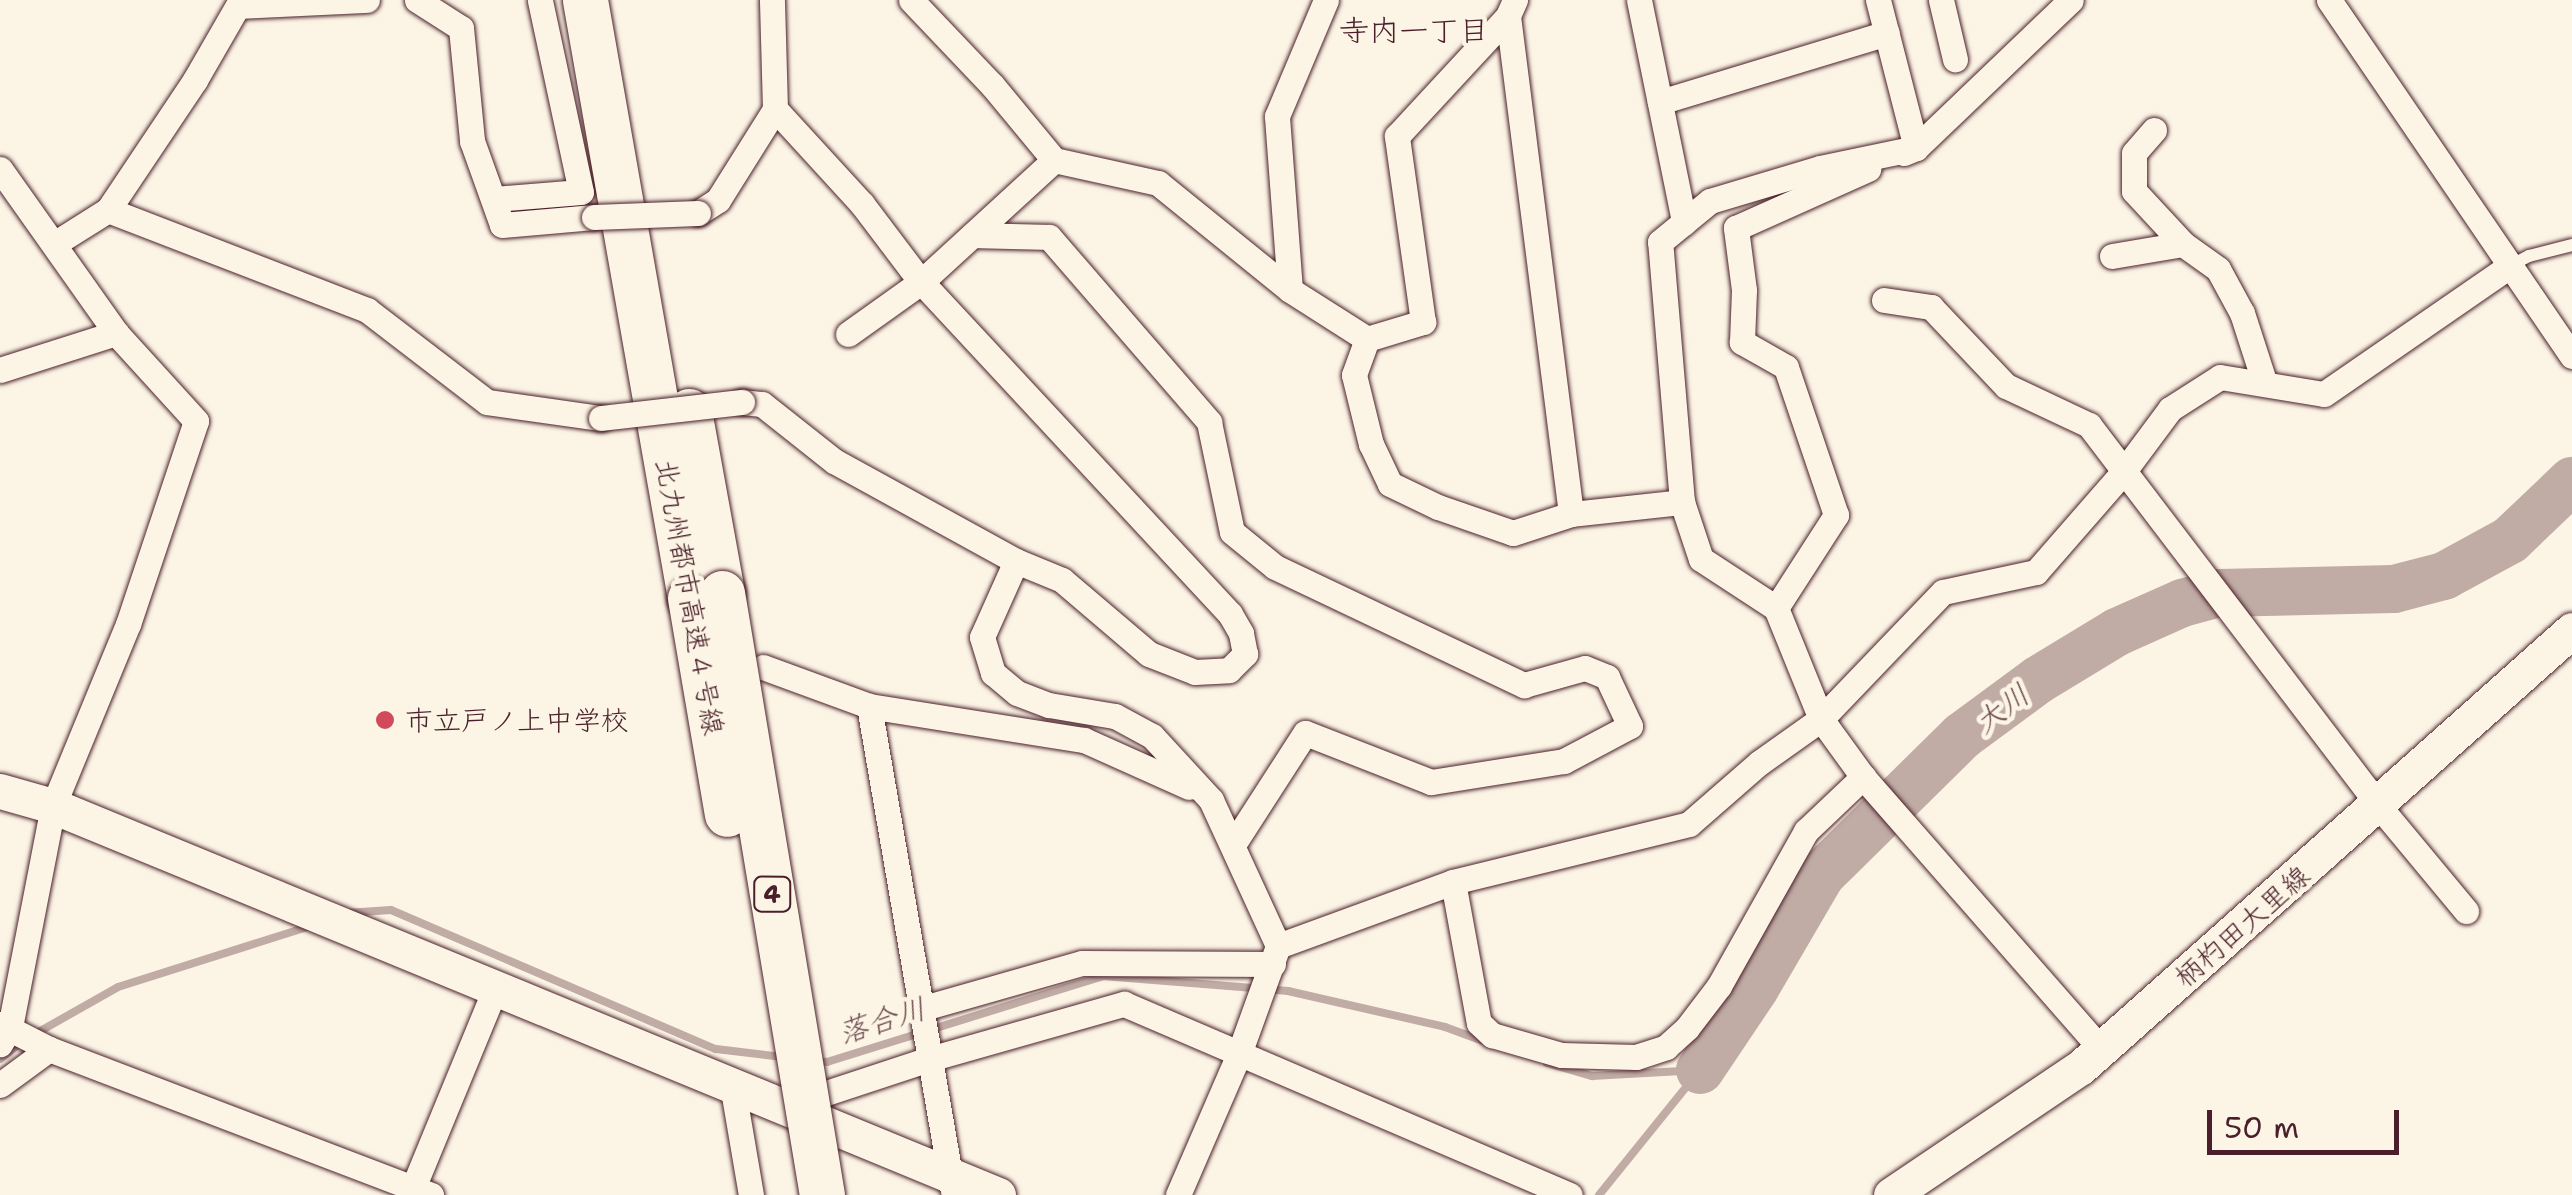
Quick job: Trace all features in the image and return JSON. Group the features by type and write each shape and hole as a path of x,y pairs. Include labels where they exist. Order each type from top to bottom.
{"highway":[{"name":"北九州都市高速４号線","path":"585,0 822,1195"},
{"name":"北九州都市高速４号線","path":"616,0 792,1195"}],"street":[{"path":"54,244 108,210 240,3 367,0"},
{"path":"417,0 461,28 472,142 502,225 698,213 718,200 775,110 772,0"},
{"path":"494,199 581,192 540,0"},
{"path":"911,0 992,84 1054,160 1158,183 1290,290 1367,339 1423,322 1397,136 1511,8"},
{"path":"1290,290 1277,116 1326,0"},
{"path":"1639,0 1684,222"},
{"path":"1878,0 1916,148"},
{"path":"1941,0 1955,59"},
{"path":"1776,608 1836,514 1786,367 1742,342 1744,290 1736,228 1916,148 2071,0"},
{"path":"2328,0 2572,356"},
{"path":"1511,8 1571,514"},
{"path":"1660,102 1887,33"},
{"path":"108,210 368,310 487,402 601,418 742,402 762,404 834,461 1016,561 1062,580 1149,654 1195,672 1228,670 1245,654 1242,633 1230,614 921,282 862,204 775,110"},
{"path":"2154,130 2134,153 2134,190 2183,244 2218,269 2242,313 2264,381"},
{"path":"1916,148 1820,168 1710,201 1660,242 1682,502 1701,559 1776,608 1821,719 1864,777 2101,1049"},
{"path":"848,334 921,282 1054,160"},
{"path":"0,170 116,333 196,421 128,624 53,806 4,1032 422,1192 496,986"},
{"path":"973,235 1049,237 1209,422 1232,532 1275,567 1524,686 1585,668 1607,677 1630,726 1564,761 1430,782 1305,732 1234,843"},
{"path":"2112,256 2183,244"},
{"path":"920,1009 1082,962 1275,955 1454,882 1689,824 1759,763 1821,719 1943,592 2036,572 2124,471 2170,409 2220,377 2264,381 2324,394 2508,267"},
{"path":"1884,300 1931,307 2006,386 2089,425 2378,806 2466,911"},
{"path":"0,370 116,333"},
{"path":"1367,339 1354,376 1371,444 1390,484 1438,507 1513,533 1571,514 1682,502"},
{"path":"1016,561 982,637 993,673 1017,692 1048,706 1115,716 1152,736 1211,800 1234,843 1275,955 1239,1054 1178,1195"},
{"name":"柄杓田大里線","path":"1891,1195 2101,1049 2572,630"},
{"path":"763,668 869,706 1084,740 1162,772 1211,800"},
{"path":"869,706 952,1185"},
{"path":"1454,882 1479,1024 1492,1035 1562,1055 1636,1058 1666,1047 1687,1028 1719,986 1806,831 1864,777"},
{"path":"0,791 53,806 787,1106 952,1185 998,1195"},
{"path":"787,1106 929,1059 1124,1004 1570,1195"},
{"path":"0,1085 49,1048"},
{"path":"732,1084 751,1195"}],"lane":[{"path":"2508,267 2529,256 2572,245"}],"waterway":[{"name":"大川","path":"1700,1070 1755,988 1821,875 1962,736 2038,680 2117,632 2182,603 2219,593 2394,589 2444,576 2510,540 2572,481"},
{"name":"落合川","path":"346,913 391,910 716,1049 782,1057"},
{"name":"落合川","path":"35,1034 118,987 314,925"},
{"name":"落合川","path":"816,1061 827,1062 1103,976 1288,991 1445,1027 1486,1042"},
{"name":"落合川","path":"0,1059 23,1041"},
{"name":"落合川","path":"1547,1063 1592,1076 1700,1070"},
{"name":"大川","path":"1599,1195 1700,1070"}],"place":[{"name":"市立戸ノ上中学校","path":"385,720"}],"district":[{"name":"寺内一丁目","path":"1414,31"}]}
